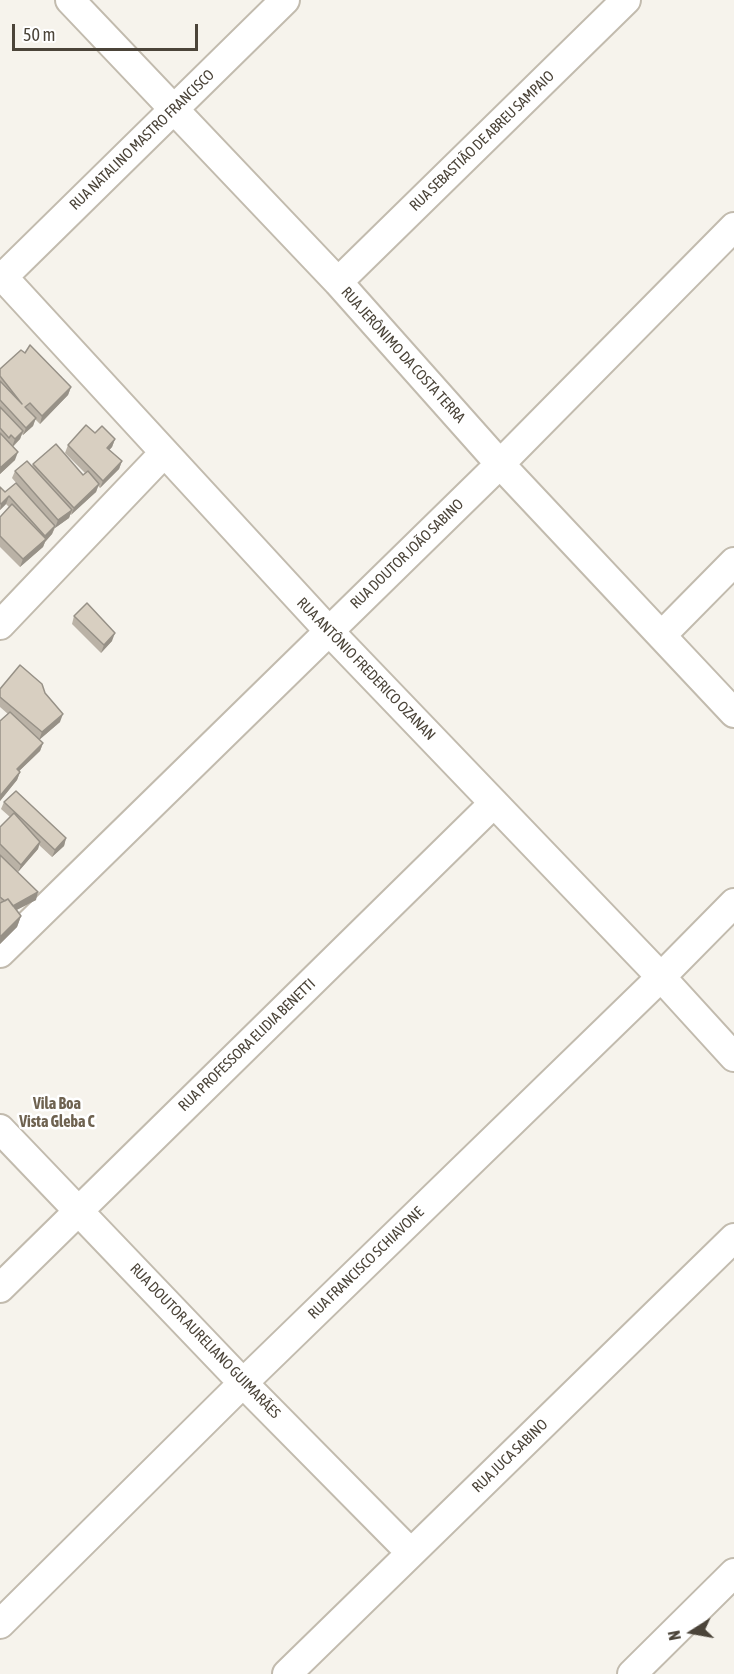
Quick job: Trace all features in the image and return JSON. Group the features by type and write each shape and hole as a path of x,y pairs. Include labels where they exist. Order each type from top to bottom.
{"street":[{"name":"RUA JERÔNIMO DA COSTA TERRA","path":"70,0 338,282 500,464 734,713"},
{"name":"RUA NATALINO MASTRO FRANCISCO","path":"1,278 285,0"},
{"name":"RUA SEBASTIÃO DE ABREU SAMPAIO","path":"338,282 626,0"},
{"name":"RUA DOUTOR JOÃO SABINO","path":"0,953 500,464 734,227"},
{"name":"RUA ANTÔNIO FREDERICO OZANAN","path":"1,278 328,630 661,977 734,1058"},
{"path":"0,625 164,453"},
{"path":"662,635 734,562"},
{"name":"RUA PROFESSORA ELIDIA BENETTI","path":"0,1288 494,803"},
{"name":"RUA FRANCISCO SCHIAVONE","path":"0,1624 734,903"},
{"name":"RUA DOUTOR AURELIANO GUIMARÃES","path":"0,1129 243,1383 410,1552"},
{"name":"RUA JUCA SABINO","path":"287,1674 734,1238"},
{"path":"632,1674 734,1573"}],"building":[{"path":"30,345 71,387 42,416 30,403 25,407 36,418 26,428 0,400 0,381 22,404 0,376 0,369 21,350 25,353"},
{"path":"0,407 23,431 15,439 11,435 9,438 0,428"},
{"path":"86,425 95,433 102,426 115,439 107,448 122,461 103,481 68,445"},
{"path":"0,433 18,452 0,468"},
{"path":"56,444 83,475 88,471 99,484 74,508 33,464"},
{"path":"27,461 72,510 58,520 15,471"},
{"path":"16,483 55,526 45,536 9,496 0,503 0,487 5,492"},
{"path":"12,504 46,539 23,559 0,536 0,517"},
{"path":"87,603 115,633 104,645 74,616"},
{"path":"20,665 42,684 45,693 63,714 42,732 0,697 0,689"},
{"path":"10,712 43,743 17,769 20,772 0,796 0,721"},
{"path":"16,791 66,838 55,850 4,802"},
{"path":"14,813 40,842 21,865 0,844 0,827"},
{"path":"0,855 38,892 13,906 8,899 5,901 0,897"},
{"path":"8,899 21,916 0,937 0,903"}],"district":[{"name":"Vila Boa Vista Gleba C","path":"57,1113"}]}
